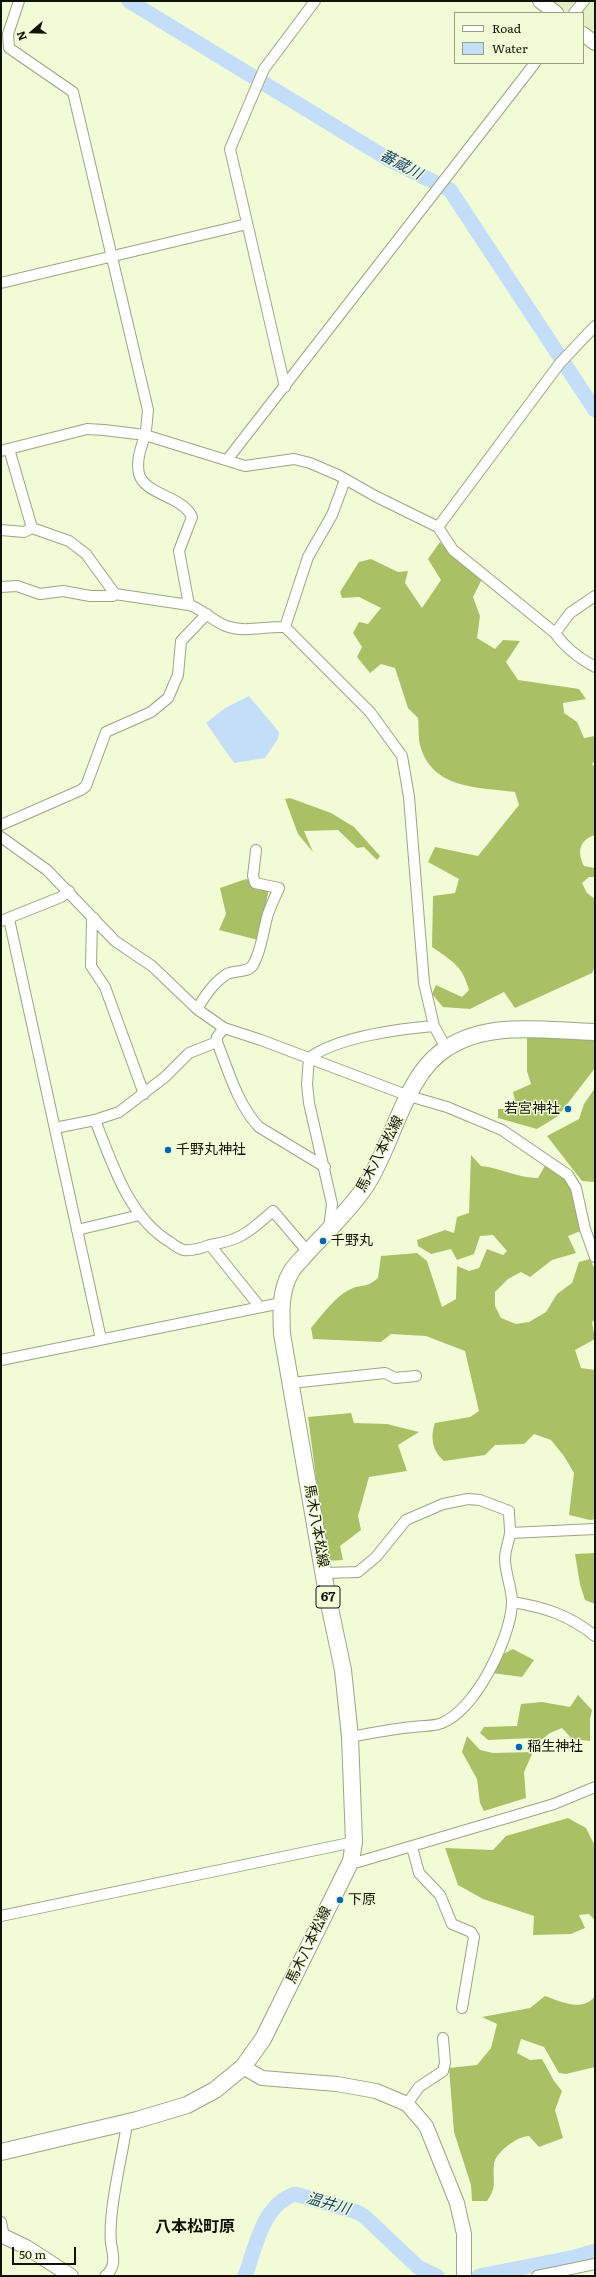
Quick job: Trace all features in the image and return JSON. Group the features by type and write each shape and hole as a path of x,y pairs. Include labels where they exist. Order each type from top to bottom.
{"main road":[{"name":"馬木八本松線","path":"1,2152 125,2123 187,2105 215,2090 243,2067 263,2039 351,1861 354,1842 350,1737 343,1670 282,1334 281,1303 291,1272 365,1188 388,1146 409,1096 424,1068 446,1048 468,1037 495,1030 595,1032"}],"street":[{"path":"19,1 8,34 9,48 73,92 148,410 145,435 139,448 139,473 142,480 149,486 189,509 192,517 179,550 189,604"},
{"path":"284,387 230,149 264,69 315,1"},
{"path":"540,1 555,12"},
{"path":"575,12 584,1"},
{"path":"584,35 595,43"},
{"path":"227,460 534,64"},
{"path":"1,284 247,224"},
{"path":"438,527 563,361 595,326"},
{"path":"32,528 5,450 87,429 145,435 245,466 294,459 310,463 338,475 345,480 438,527 453,550 555,632 561,641 578,658 595,667"},
{"path":"284,627 308,557 332,515 345,480"},
{"path":"1,530 24,532 32,528 69,542 86,554 115,594"},
{"path":"1,587 17,586 40,594 63,591 90,596 113,596 115,594 189,604 199,608 226,626 244,630 284,627 370,712 402,756 409,797 424,983 434,1026 446,1048"},
{"path":"555,632 570,613 595,596"},
{"path":"1,825 81,790 86,786 106,732 152,712 168,698 178,675 181,641 207,614"},
{"path":"1,837 47,870 69,891 115,941 152,966 197,1009 224,1028 409,1096 447,1107 502,1130 568,1175 576,1188 585,1229 595,1256"},
{"path":"197,1009 210,989 219,980 229,974 246,970 252,966 259,949 268,914 279,888 256,883 253,876 256,850"},
{"path":"69,891 61,897 5,920 55,1128 100,1340"},
{"path":"94,918 92,920 90,940 91,966 105,987 144,1094"},
{"path":"329,1228 332,1204 309,1103 307,1084 309,1058 320,1050 393,1030 434,1026"},
{"path":"224,1028 217,1037 217,1042 245,1106 254,1121 259,1127 324,1166"},
{"path":"55,1128 95,1120 119,1112 165,1077 189,1053 217,1042"},
{"path":"95,1120 118,1175 140,1215 156,1234 183,1250 197,1249 229,1242 243,1237 273,1210 308,1252"},
{"path":"77,1230 140,1215"},
{"path":"210,1245 259,1306"},
{"path":"1,1360 259,1306 281,1303"},
{"path":"291,1383 385,1374 395,1378 416,1376"},
{"path":"324,1572 358,1572 376,1557 406,1520 443,1504 460,1500 480,1500 509,1511 510,1533 505,1559 507,1582 512,1602 510,1621 506,1636 488,1676 453,1717 434,1726 413,1726 350,1737"},
{"path":"510,1533 595,1529"},
{"path":"512,1602 540,1606 581,1625 595,1636"},
{"path":"351,1861 358,1862 412,1847 554,1804 595,1787"},
{"path":"1,1916 354,1842"},
{"path":"412,1847 419,1873 440,1895 452,1924 471,1932 474,1937 462,2008"},
{"path":"407,2104 419,2087 443,2071 445,2063 443,2038"},
{"path":"243,2067 262,2078 337,2084 376,2091 407,2104 426,2126 457,2203 464,2234 464,2271"},
{"path":"105,2276 112,2267 114,2261 111,2240 112,2218 126,2130 125,2123"},
{"path":"1,2222 2,2236 26,2247 71,2276"},
{"path":"537,2276 595,2264"}],"shaded area":[{"path":"551,1 595,1 595,34 584,26 584,12 566,12"}],"green space":[{"path":"440,542 455,559 482,579 473,597 480,616 477,638 495,649 503,640 520,641 506,662 518,680 579,689 586,699 563,703 564,713 577,722 584,738 595,736 595,761 592,764 595,768 595,835 583,843 580,851 584,866 595,868 595,877 589,877 582,883 587,893 595,899 595,967 592,973 515,1008 504,992 470,1009 443,1007 432,994 436,985 462,997 469,990 463,975 455,964 432,947 433,896 455,893 459,879 428,862 435,847 478,856 519,805 515,792 458,784 435,771 426,760 420,745 418,718 408,708 395,668 381,664 370,673 357,657 362,647 353,633 359,622 368,624 381,608 359,597 342,598 340,592 359,562 371,559 398,572 408,571 405,583 422,608 441,580 428,559"},
{"path":"290,798 331,813 354,827 380,856 377,860 364,847 357,848 338,830 304,831 313,852 298,834 285,799"},
{"path":"246,879 269,889 258,940 219,930 226,914 220,888"},
{"path":"527,1037 595,1038 595,1068 558,1116 537,1129 498,1118 498,1109 517,1109 513,1092 531,1084 527,1071"},
{"path":"595,1088 595,1182 582,1181 547,1136 579,1119 584,1104"},
{"path":"471,1155 481,1166 531,1178 538,1178 546,1164 565,1176 573,1191 583,1230 568,1236 576,1253 552,1260 530,1277 521,1272 508,1279 495,1292 495,1306 501,1318 516,1324 529,1322 546,1312 557,1294 572,1283 579,1262 590,1259 595,1270 595,1320 592,1322 595,1339 575,1350 581,1368 595,1370 595,1519 590,1520 569,1515 574,1473 564,1456 551,1440 534,1434 524,1444 495,1445 485,1455 444,1461 440,1457 432,1439 435,1423 470,1417 479,1411 465,1351 426,1336 391,1334 381,1342 313,1339 311,1328 335,1300 347,1291 353,1288 368,1285 378,1278 381,1256 417,1253 427,1261 442,1307 456,1299 457,1266 469,1271 479,1268 487,1249 503,1255 507,1251 493,1235 480,1236 474,1254 457,1260 451,1249 431,1254 418,1246 417,1240 445,1230 454,1233 457,1217 469,1213"},
{"path":"351,1413 354,1423 387,1424 419,1432 398,1445 407,1471 369,1477 358,1516 361,1530 340,1546 343,1560 327,1561 308,1417"},
{"path":"595,1553 595,1604 585,1600 580,1584 575,1554"},
{"path":"513,1649 534,1660 522,1677 492,1673 501,1655"},
{"path":"578,1695 592,1710 590,1719 590,1741 572,1739 562,1728 550,1733 535,1745 532,1738 488,1740 480,1733 484,1727 517,1726 521,1704 542,1702 570,1707"},
{"path":"467,1736 480,1750 493,1753 533,1752 524,1772 526,1798 484,1811 480,1803 477,1779 462,1752"},
{"path":"568,1818 586,1828 595,1846 595,1920 589,1914 579,1915 585,1928 571,1934 533,1935 534,1916 483,1899 458,1885 445,1848 493,1850 506,1836"},
{"path":"545,1996 564,2003 577,2005 590,2001 595,1996 595,2067 566,2074 559,2073 544,2047 521,2039 517,2053 530,2060 542,2059 554,2081 562,2091 555,2110 563,2138 539,2147 529,2136 519,2139 507,2146 495,2160 494,2187 487,2201 472,2201 471,2185 454,2132 449,2068 477,2065 491,2048 497,2024 482,2017 530,2008"}],"water":[{"path":"249,696 279,732 278,739 265,758 234,763 206,723 225,708"}],"waterway":[{"name":"蕃蔵川","path":"129,1 388,159 450,190 595,410"},
{"name":"温井川","path":"245,2276 257,2240 268,2217 275,2207 284,2199 295,2194 357,2212 364,2216 418,2267 437,2276"},
{"name":"温井川","path":"479,2276 575,2257 595,2251"}],"place":[{"name":"若宮神社","path":"568,1109"},
{"name":"千野丸神社","path":"168,1150"},
{"name":"千野丸","path":"323,1241"},
{"name":"稲生神社","path":"519,1747"},
{"name":"下原","path":"340,1900"}],"district":[{"name":"八本松町原","path":"195,2227"}]}
